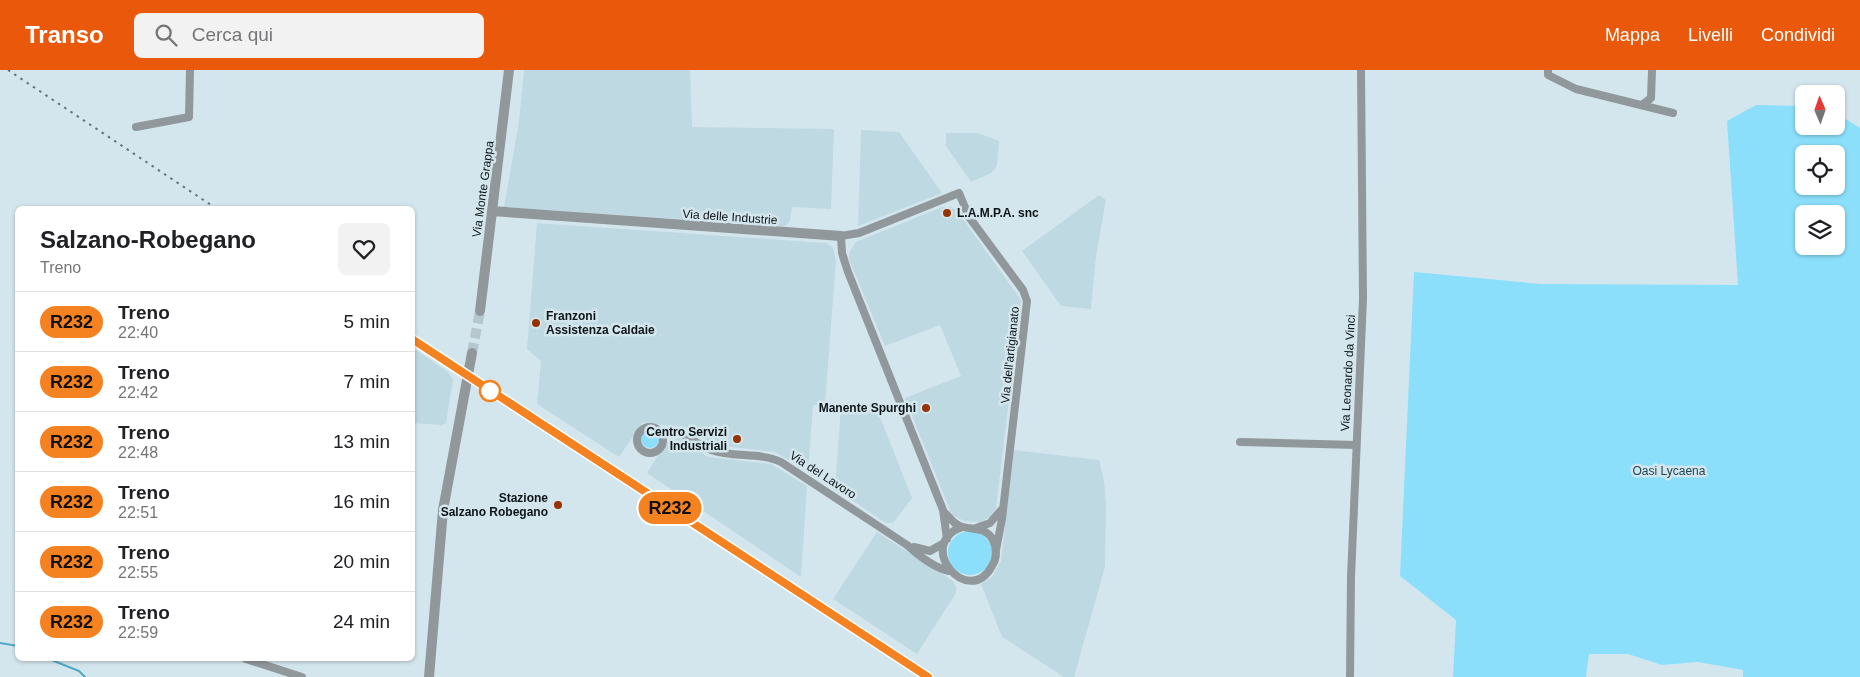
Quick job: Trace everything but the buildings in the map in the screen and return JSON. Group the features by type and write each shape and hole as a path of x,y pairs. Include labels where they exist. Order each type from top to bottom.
{"street":[{"path":"136,127 189,118 190,70"},
{"name":"Via Monte Grappa","path":"480,311 510,70"},
{"name":"Via Leonardo da Vinci","path":"1350,677 1350,577 1363,299 1361,70"},
{"path":"1548,70 1548,75 1576,88 1673,113"},
{"path":"1642,105 1651,98 1652,70"},
{"name":"Via delle Industrie","path":"492,211 841,236 859,233 959,193"},
{"name":"Via dell'artigianato","path":"949,572 961,579 978,579 988,572 993,565 1002,519 1027,301 1023,290 969,216 959,193"},
{"path":"841,236 842,253 848,272 943,510 946,541 943,557 949,572"},
{"path":"429,677 443,510 472,354"},
{"name":"Via del Lavoro","path":"661,434 679,432 711,450 775,459 907,544 921,556 949,572"},
{"path":"1240,442 1356,446"},
{"path":"943,510 952,521 962,527 976,528 990,524 1002,509"},
{"path":"946,541 954,531 962,527"},
{"path":"976,528 991,537 996,550"},
{"name":"Via del Lavoro","path":"907,544 923,551 930,551 946,541"},
{"path":"252,661 302,677"}],"shaded area":[{"path":"524,70 690,70 692,127 834,129 831,209 792,207 790,221 787,225 783,226 504,207 519,122"},
{"path":"861,130 899,132 942,193 858,226"},
{"path":"946,133 977,133 999,141 997,166 991,173 971,182 946,146"},
{"path":"1099,195 1106,200 1096,256 1091,309 1061,306 1022,251"},
{"path":"942,207 951,207 958,212 1021,300 996,508 990,517 980,522 964,521 952,515 905,398 961,376 940,325 885,346 849,259 849,253 856,242"},
{"path":"537,223 826,243 833,247 836,261 825,404 813,405 808,472 775,452 715,445 685,427 642,423 619,457 537,404 541,361 527,349"},
{"path":"415,349 448,372 453,380 446,423 441,425 415,423"},
{"path":"841,406 876,407 912,498 893,523 886,523 835,489"},
{"path":"680,438 708,457 771,464 807,486 801,577 647,473 665,444 672,439"},
{"path":"1014,450 1099,460 1104,481 1106,504 1105,567 1074,677 1064,677 1002,637 981,584 992,577 1001,561"},
{"path":"877,532 953,581 956,587 956,593 917,654 833,599"}],"green space":[{"name":"Oasi Lycaena","path":"1756,105 1795,106 1795,135 1845,135 1845,119 1860,128 1860,677 1743,677 1743,670 1698,662 1662,665 1628,654 1589,654 1586,677 1453,677 1456,620 1400,576 1414,272 1541,284 1738,285 1727,121"},
{"path":"646,430 654,430 659,435 657,446 646,448 641,443 641,435"},
{"path":"974,531 986,537 991,544 991,562 986,569 979,574 966,575 958,572 951,565 948,549 951,541 958,534"}],"waterway":[{"path":"0,643 15,646"},
{"path":"54,661 79,671 85,677"}],"tunnel":[{"path":"472,353 480,311"}],"railway":[{"path":"8,70 212,206"},
{"path":"415,341 928,677"}],"train":[{"name":"R232","path":"415,341 928,677"}],"place":[{"name":"L.A.M.P.A. snc","path":"947,213"},
{"name":"Franzoni Assistenza Caldaie","path":"536,323"},
{"name":"Manente Spurghi","path":"926,408"},
{"name":"Centro Servizi Industriali","path":"737,439"},
{"name":"Stazione Salzano Robegano","path":"558,505"}]}
